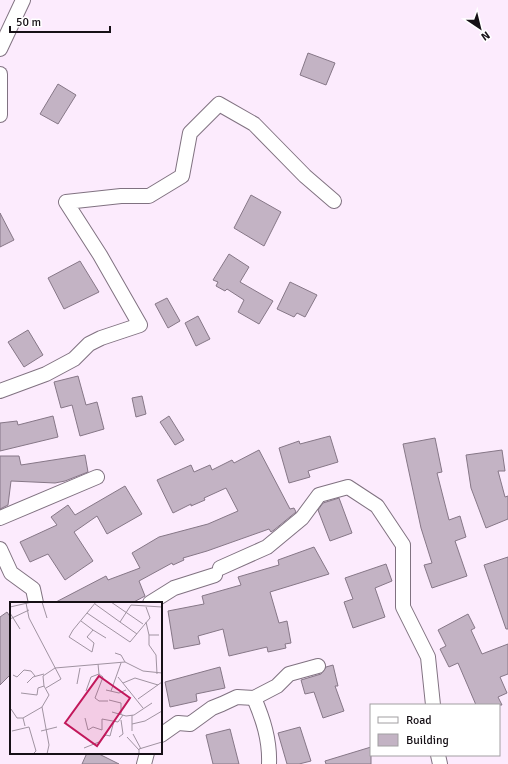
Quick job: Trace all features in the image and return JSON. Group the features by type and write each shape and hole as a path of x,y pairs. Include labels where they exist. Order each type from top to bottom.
{"street":[{"path":"0,50 23,0"},
{"path":"0,74 0,115"},
{"path":"0,390 46,374 74,359 89,344 101,338 140,325 100,255 66,202 121,196 149,196 182,176 190,133 219,104 254,124 305,176 334,201"},
{"path":"0,518 96,477"},
{"path":"152,602 174,588 217,572 267,547 302,518 319,495 348,487 377,506 403,544 403,607 428,657 433,704"},
{"path":"0,549 11,573 33,589 36,602"},
{"path":"162,734 178,723 190,724 212,708 237,697 254,698 277,686 289,674 318,666"},
{"path":"254,698 263,720 270,749 269,764"},
{"path":"144,764 147,754"}],"building":[{"path":"308,53 335,63 326,85 300,75"},
{"path":"58,84 76,95 58,124 40,114"},
{"path":"251,195 281,212 264,246 234,228"},
{"path":"0,213 14,240 0,247"},
{"path":"229,254 249,267 240,282 273,301 259,324 238,312 244,300 227,289 225,291 216,286 218,282 213,280"},
{"path":"80,261 99,292 64,309 48,278"},
{"path":"290,282 317,295 305,317 297,313 294,317 277,309"},
{"path":"167,298 180,321 168,328 155,304"},
{"path":"198,316 210,339 196,346 185,323"},
{"path":"28,330 43,355 24,367 8,342"},
{"path":"78,376 86,405 97,402 104,429 80,436 72,405 61,408 54,382"},
{"path":"142,396 146,414 136,417 132,398"},
{"path":"53,416 58,437 0,451 0,423 17,421 18,425"},
{"path":"169,416 184,440 175,445 160,422"},
{"path":"330,436 338,462 308,471 310,477 289,483 279,448 299,441 300,444"},
{"path":"435,438 442,472 437,473 449,520 460,516 466,537 455,541 467,576 432,588 424,565 432,563 421,528 403,444"},
{"path":"259,450 290,509 294,508 296,512 271,532 269,529 183,558 184,560 173,565 172,563 139,581 145,596 134,602 56,602 106,576 108,580 140,568 132,553 159,537 208,524 238,511 226,488 204,498 205,500 191,506 191,504 173,513 157,480 191,465 194,472 210,465 212,470 232,460 234,463"},
{"path":"502,450 505,471 498,471 505,497 508,496 508,519 486,528 471,488 466,455"},
{"path":"85,455 88,472 65,481 55,483 11,481 8,505 0,509 0,456 19,456 21,465"},
{"path":"125,486 142,514 107,534 97,516 74,532 93,561 65,580 48,554 30,562 20,542 57,525 51,517 68,505 75,515"},
{"path":"339,498 352,533 330,541 318,510 323,503"},
{"path":"314,547 329,574 270,592 279,623 287,621 291,643 285,644 286,648 268,652 267,647 229,656 223,629 198,636 200,644 174,649 168,611 204,604 202,596 241,585 238,577 279,565 278,560"},
{"path":"508,557 508,629 506,629 484,565"},
{"path":"386,564 392,581 375,588 385,617 353,628 344,602 353,599 345,578"},
{"path":"7,612 10,616 10,675 0,685 0,617"},
{"path":"468,614 475,628 471,630 482,654 508,644 508,674 500,677 507,693 498,697 502,705 476,704 458,663 449,667 440,649 446,646 438,630"},
{"path":"333,665 338,686 335,686 344,711 323,718 314,692 305,694 301,680 321,674 326,667"},
{"path":"220,667 225,688 196,694 197,701 170,707 165,682"},
{"path":"300,727 311,761 299,764 287,764 278,733"},
{"path":"230,729 239,764 213,764 206,735"},
{"path":"370,747 371,764 326,764 325,761"},
{"path":"87,754 99,754 119,764 82,764"}]}
